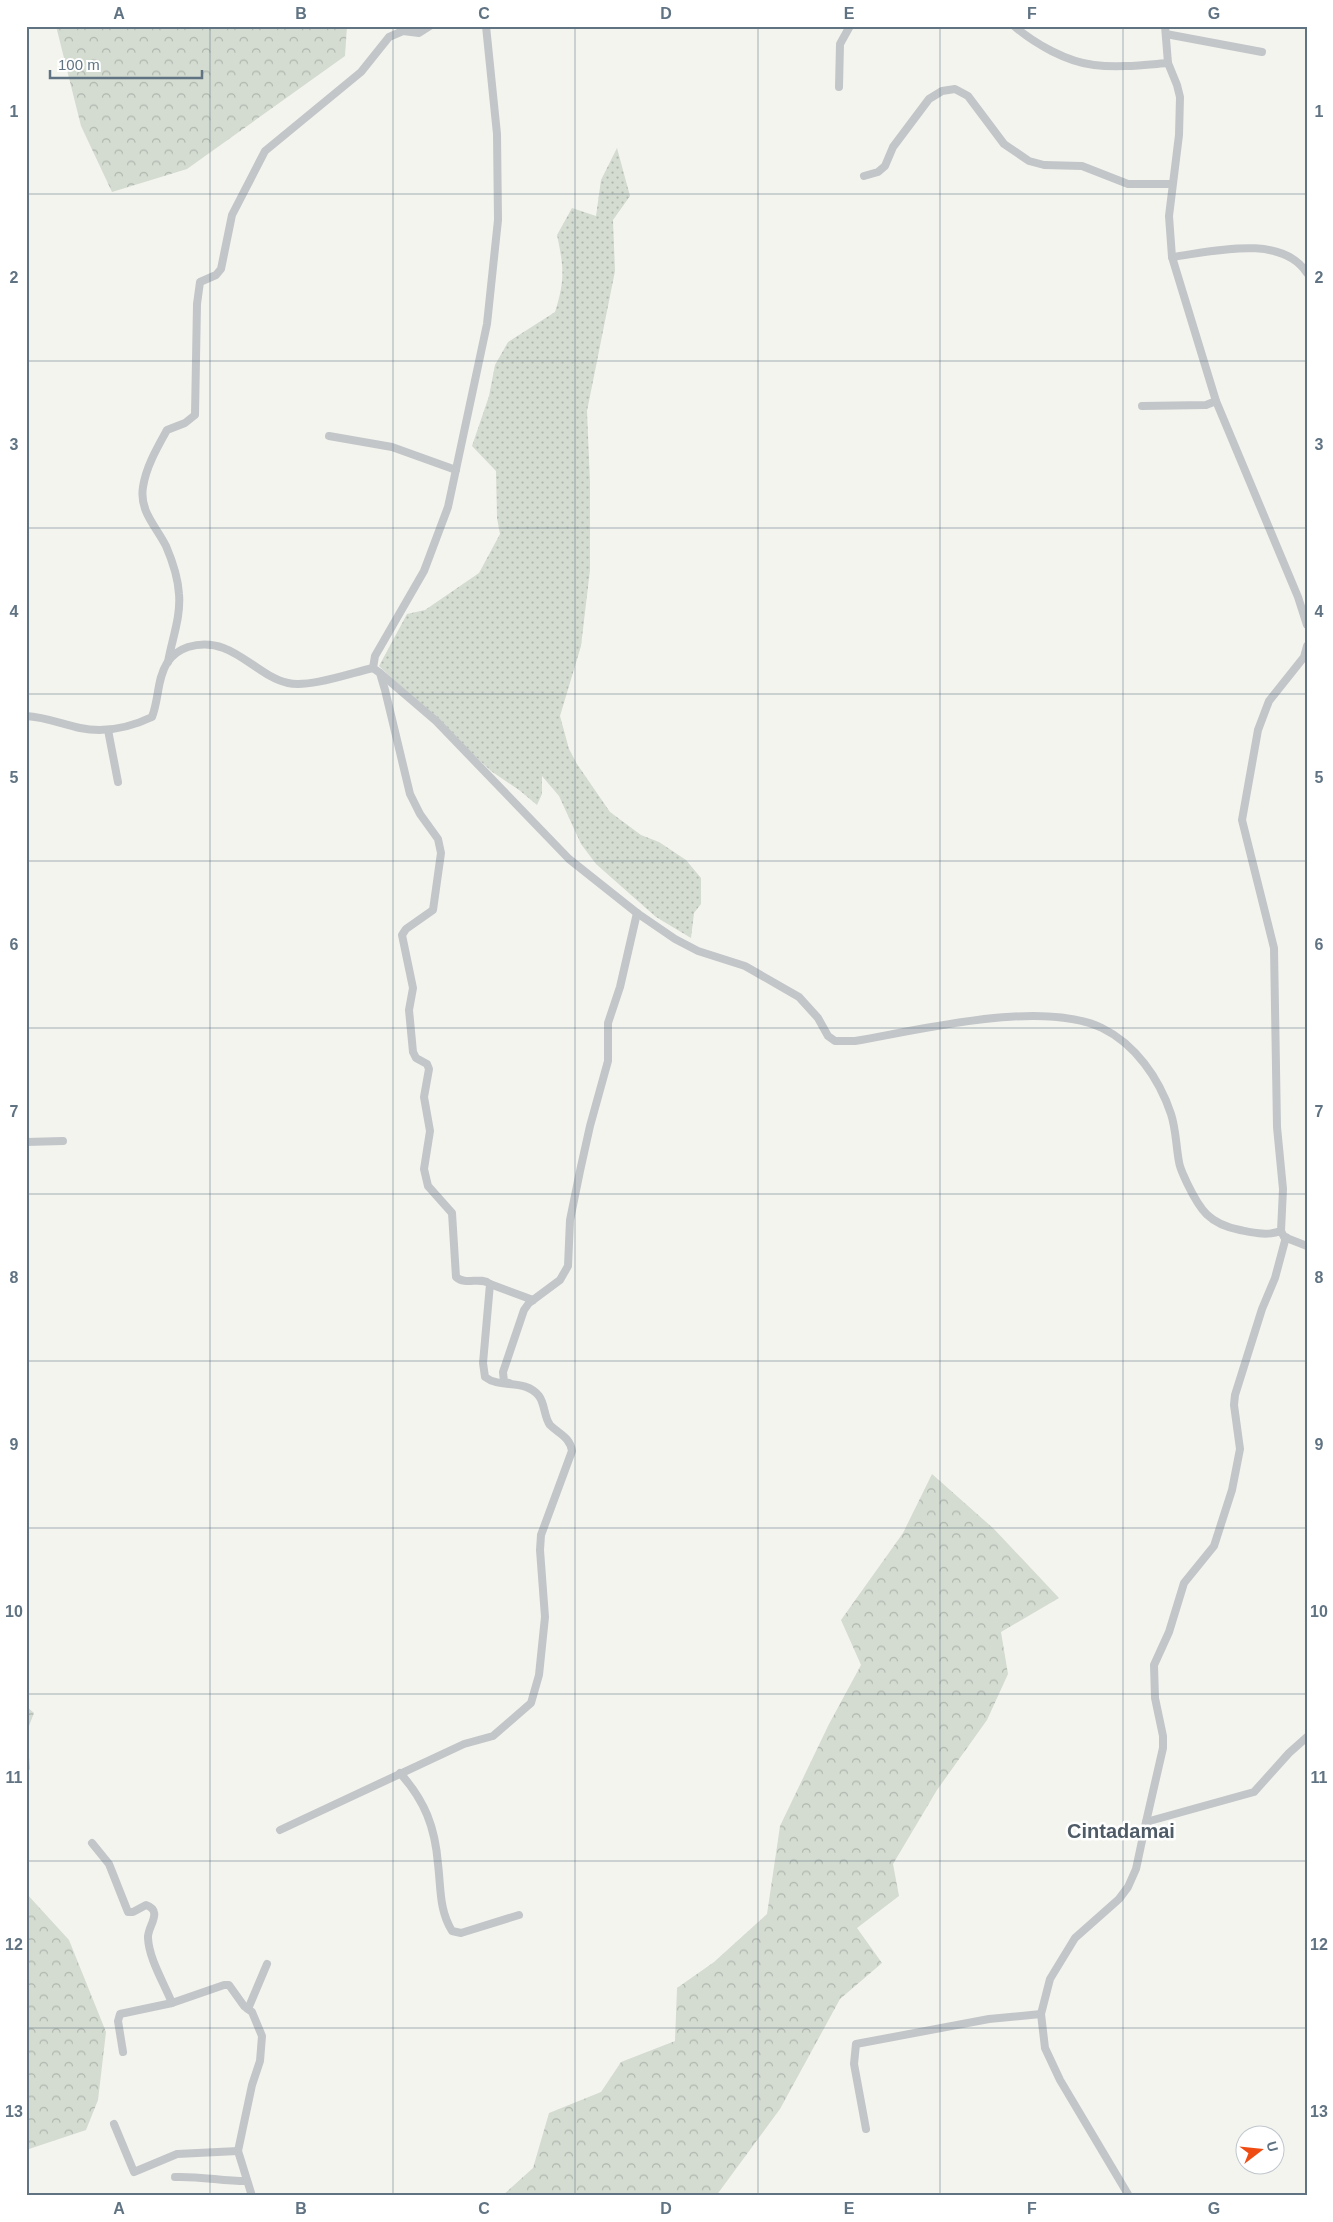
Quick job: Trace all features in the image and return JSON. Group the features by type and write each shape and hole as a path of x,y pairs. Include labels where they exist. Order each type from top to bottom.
{"street":[{"path":"26,716 56,720 85,729 108,730 138,724 152,717 158,701 162,675 168,662 178,619 179,594 176,573 165,545 150,523 143,504 142,488 146,471 167,430 185,423 195,415 196,304 200,282 216,274 221,269 232,215 264,151 361,72 389,37 402,31 419,33 430,26"},
{"path":"486,26 497,134 498,220 487,324 448,507 424,571 375,656 376,670 410,794 420,814 435,833 441,853 433,910 406,929 402,935 413,988 409,1010 413,1052 416,1058 428,1064 429,1069 424,1097 430,1131 424,1169 428,1186 452,1213 456,1277 463,1281 486,1281 533,1300"},
{"path":"839,87 840,44 850,26"},
{"path":"1014,26 1055,52 1095,65 1118,67 1168,63"},
{"path":"1262,52 1165,30 1168,63 1180,97 1179,135 1168,230 1172,257 1216,400 1305,611 1307,625"},
{"path":"864,176 878,172 885,166 893,147 929,98 942,91 954,89 968,96 1004,144 1029,161 1044,165 1082,166 1128,184 1172,184"},
{"path":"1172,257 1245,248 1262,248 1295,259 1307,273"},
{"path":"1142,406 1206,405 1216,400"},
{"path":"329,436 392,447 456,470"},
{"path":"168,662 179,650 197,645 220,646 250,661 274,678 304,685 376,670"},
{"path":"1129,2196 1060,2080 1045,2048 1041,2014 1050,1979 1075,1938 1119,1900 1128,1887 1136,1869 1163,1748 1155,1691 1154,1665 1160,1648 1169,1632 1184,1582 1214,1546 1219,1533 1232,1490 1240,1449 1234,1405 1238,1379 1262,1308 1275,1278 1283,1234 1283,1189 1277,1127 1274,948 1242,820 1258,730 1269,701 1304,657 1307,646"},
{"path":"376,670 436,721 569,859 637,913 674,939 706,954 745,966 799,997 814,1012 828,1036 843,1042 993,1018 1030,1015 1070,1019 1100,1026 1124,1040 1140,1058 1162,1093 1171,1114 1179,1165 1204,1214 1217,1223 1231,1228 1265,1234 1283,1234 1307,1246"},
{"path":"108,730 118,782"},
{"path":"280,1830 472,1740 494,1736 531,1703 539,1675 545,1617 540,1550 541,1535 572,1451 568,1439 548,1422 539,1397 521,1384 504,1382 503,1376 524,1310 533,1300 560,1280 568,1266 570,1220 581,1164 608,1061 608,1023 620,987 637,913"},
{"path":"26,1142 63,1141"},
{"path":"490,1284 483,1373 489,1381 521,1384"},
{"path":"1146,1822 1254,1792 1307,1737"},
{"path":"400,1773 422,1801 428,1814 436,1848 438,1890 452,1932 461,1933 519,1915"},
{"path":"92,1842 109,1864 128,1912 133,1912 146,1905 150,1906 154,1914 155,1920 148,1931 149,1947 172,2003"},
{"path":"248,2009 267,1964"},
{"path":"123,2052 118,2021 120,2014 172,2003 224,1985 229,1986 259,2025 263,2047 252,2085 238,2151 252,2196"},
{"path":"866,2129 854,2064 856,2044 989,2019 1041,2014"},
{"path":"114,2124 134,2172 177,2154 238,2151"},
{"path":"175,2177 201,2176 229,2181 246,2181"}],"green space":[{"path":"56,26 347,26 345,56 187,169 112,192 81,126"},
{"path":"617,148 630,196 613,220 615,271 587,411 590,482 590,570 581,646 560,716 569,749 610,812 641,835 659,842 686,860 701,878 701,904 694,913 691,938 656,917 596,864 581,844 559,796 542,776 542,794 537,805 491,771 379,666 407,614 425,610 479,573 500,534 497,518 496,471 472,446 489,396 495,365 508,342 555,312 562,282 561,256 557,235 572,208 596,216 601,180"},
{"path":"932,1474 994,1529 1059,1598 1001,1632 1008,1674 987,1720 937,1790 893,1864 899,1896 857,1928 882,1963 840,1999 780,2109 716,2196 502,2196 533,2168 549,2113 601,2092 621,2062 675,2041 677,1988 714,1962 767,1914 780,1826 829,1724 861,1665 841,1620 903,1533"},
{"path":"26,1706 34,1713 27,1731 30,1770 26,1767"},
{"path":"26,1893 69,1940 106,2032 98,2100 86,2130 26,2150"}],"district":[{"name":"Cintadamai","path":"1121,1831"}]}
